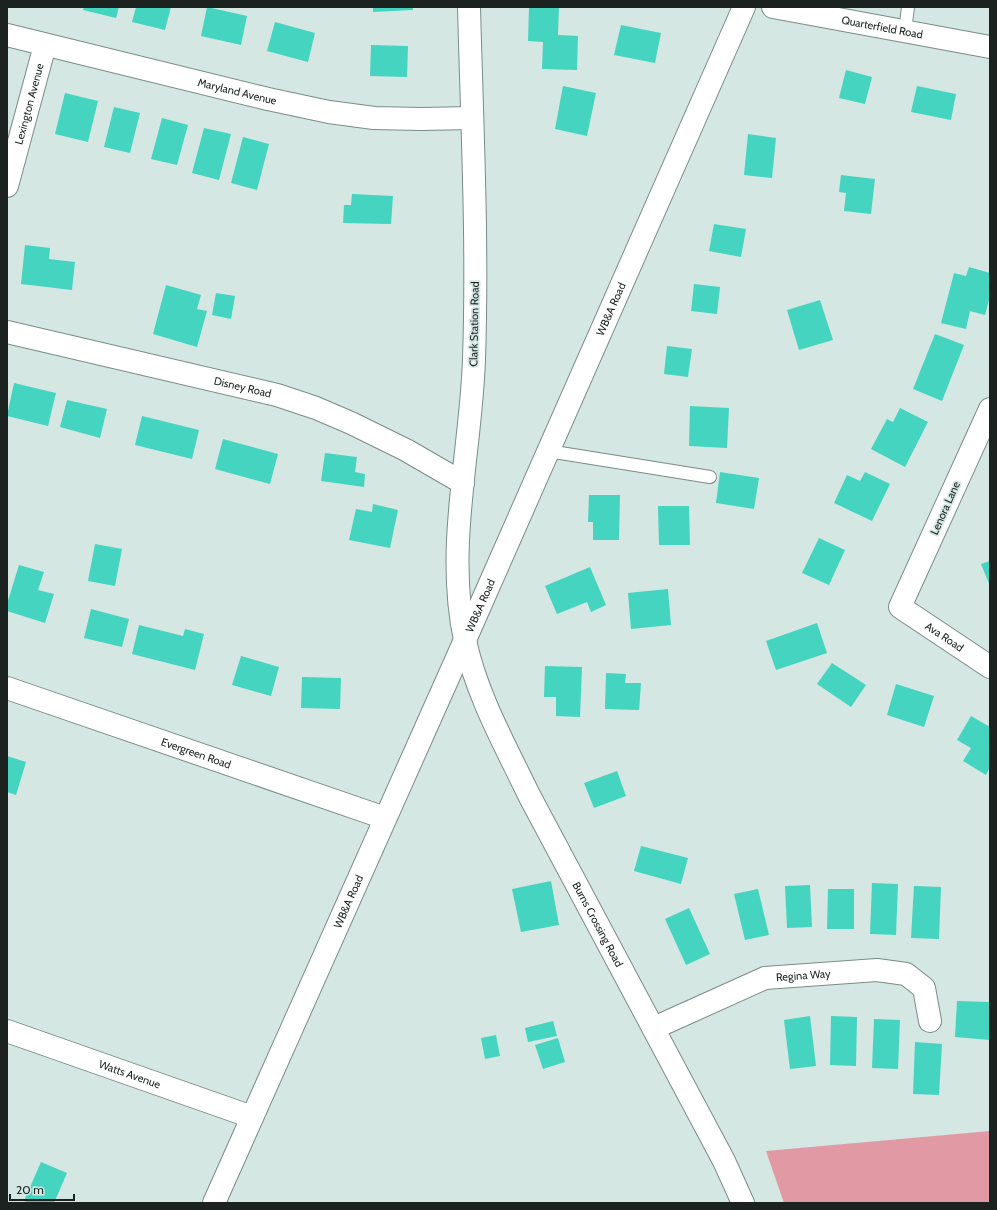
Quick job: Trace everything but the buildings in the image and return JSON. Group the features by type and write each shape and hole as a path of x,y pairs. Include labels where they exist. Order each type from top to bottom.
{"street":[{"name":"Clark Station Road","path":"464,640 459,599 458,561 460,513 474,360 475,291 469,7"},
{"name":"WB&A Road","path":"214,1203 744,7"},
{"name":"Quarterfield Road","path":"773,7 827,12 905,31 989,43"},
{"name":"Maryland Avenue","path":"7,35 268,99 329,112 374,118 472,118"},
{"name":"Lexington Avenue","path":"7,186 45,45"},
{"name":"Disney Road","path":"7,332 277,395 316,408 406,450 463,483"},
{"name":"Lenora Lane","path":"900,607 990,409"},
{"name":"Ava Road","path":"900,607 990,667"},
{"name":"Burns Crossing Road","path":"464,640 475,678 500,735 530,797 724,1161 743,1203"},
{"name":"Evergreen Road","path":"7,688 385,818"},
{"name":"Regina Way","path":"654,1028 765,978 877,970 906,974 924,988 930,1021"},
{"name":"Watts Avenue","path":"7,1031 252,1117"}],"lane":[{"path":"905,31 908,7"},
{"path":"548,451 710,477"}],"shaded area":[{"path":"990,1131 990,1203 784,1203 766,1151"}]}
